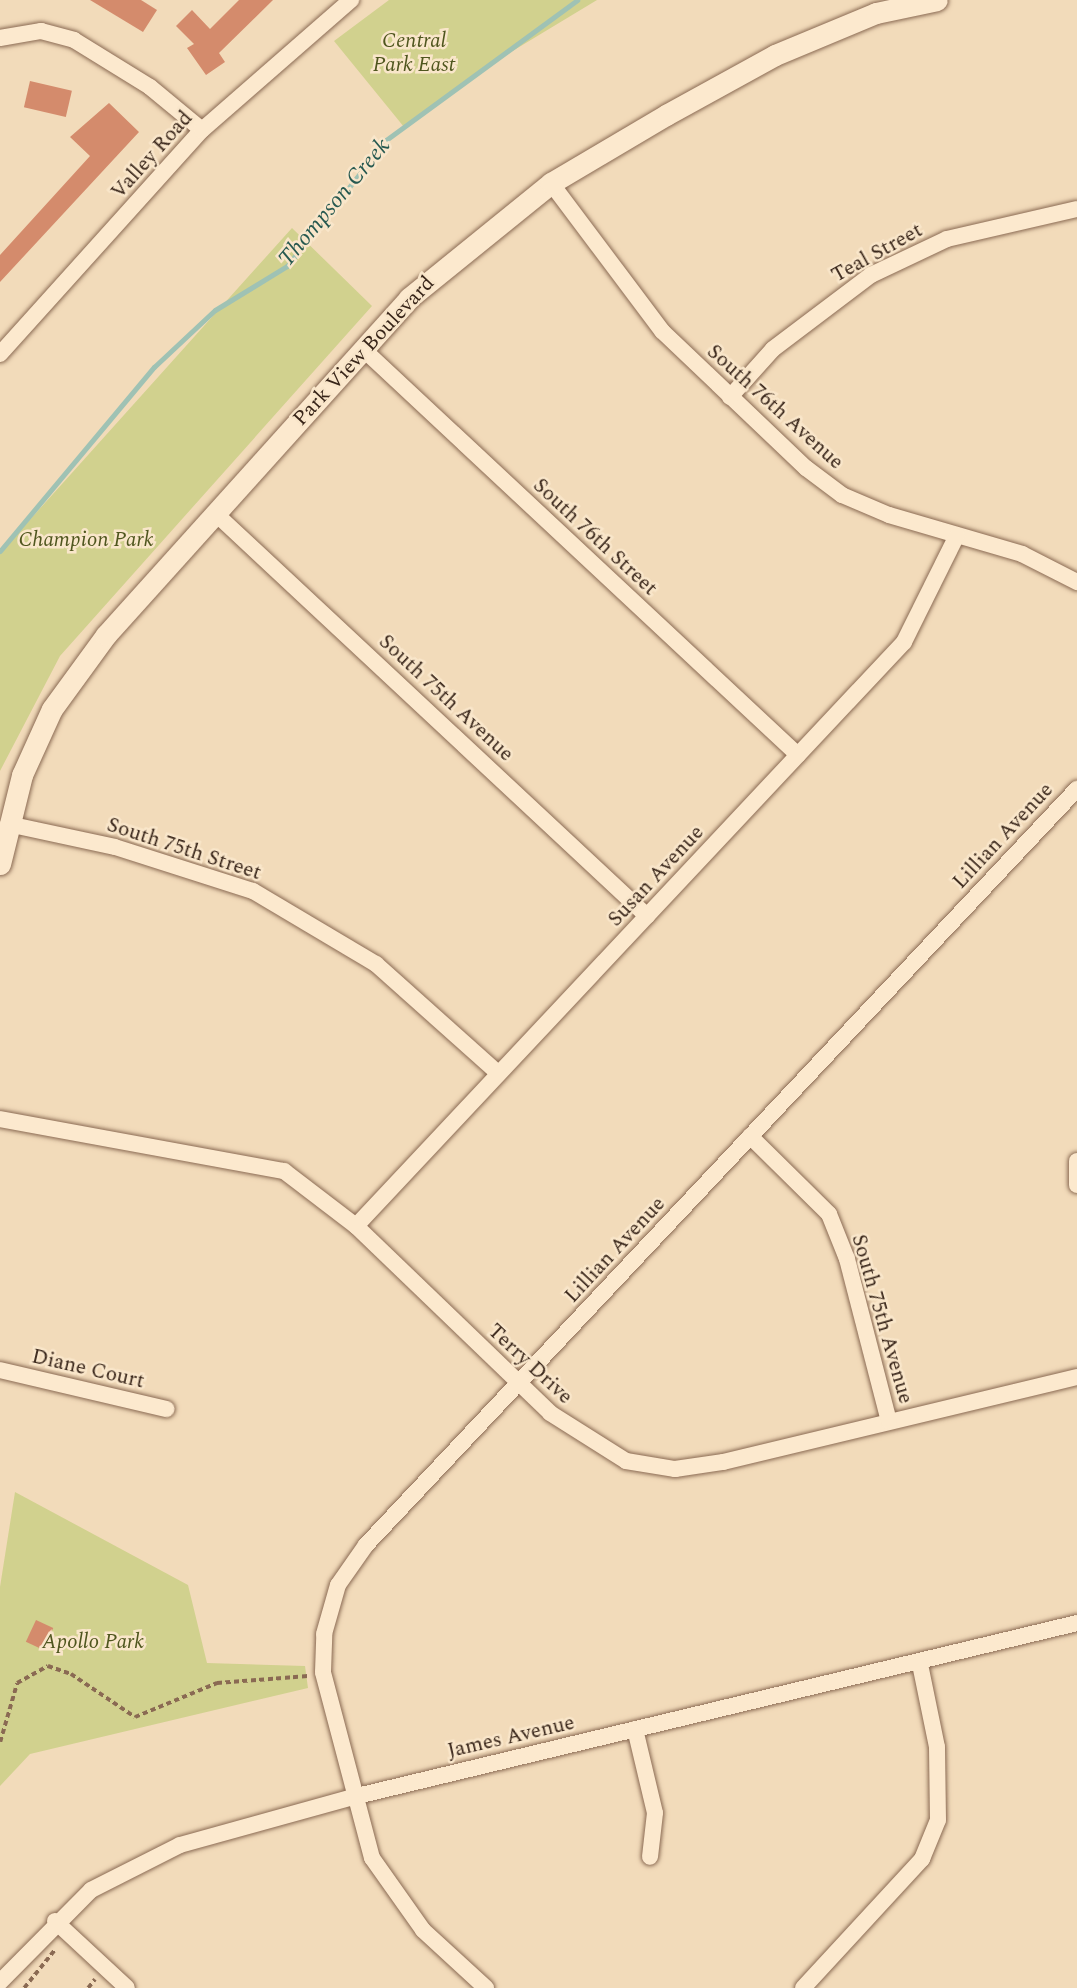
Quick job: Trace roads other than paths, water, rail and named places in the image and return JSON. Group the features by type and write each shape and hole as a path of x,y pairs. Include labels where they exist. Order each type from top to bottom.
{"street":[{"name":"Valley Road","path":"0,354 202,130 351,0"},
{"name":"Park View Boulevard","path":"0,864 8,824 52,709 107,635 409,298 551,183 775,55 874,7 937,0"},
{"path":"0,38 41,31 74,40 157,91 202,130"},
{"name":"South 76th Avenue","path":"551,183 662,331 730,397 842,495 957,535 1022,554 1077,582"},
{"name":"Teal Street","path":"730,397 772,349 871,275 947,239 1077,208"},
{"name":"South 76th Street","path":"363,349 798,755"},
{"name":"South 75th Avenue","path":"215,513 647,916"},
{"name":"Susan Avenue","path":"356,1226 904,642 957,535"},
{"name":"Lillian Avenue","path":"486,1988 393,1892 372,1858 354,1797 322,1661 338,1585 366,1545 1077,789"},
{"name":"South 75th Street","path":"8,824 115,847 253,891 376,964 498,1073"},
{"name":"Terry Drive","path":"0,1119 284,1171 356,1226 519,1384 592,1445 626,1461 675,1469 1077,1377"},
{"name":"South 75th Avenue","path":"750,1136 829,1214 847,1259 888,1421"},
{"path":"1077,1161 1077,1185"},
{"name":"Diane Court","path":"0,1370 166,1409"},
{"name":"James Avenue","path":"0,1982 55,1921 91,1891 180,1845 354,1797 920,1664 1077,1623"},
{"path":"803,1988 922,1859 938,1820 937,1747 920,1664"},
{"path":"635,1729 655,1813 650,1857"},
{"path":"55,1921 127,1988"}],"waterway":[{"name":"Thompson Creek","path":"0,551 154,367 215,310 287,266 386,140 577,0"}],"park label":[{"name":"Central Park East","path":"414,53"},
{"name":"Champion Park","path":"86,540"},
{"name":"Apollo Park","path":"93,1642"}]}
